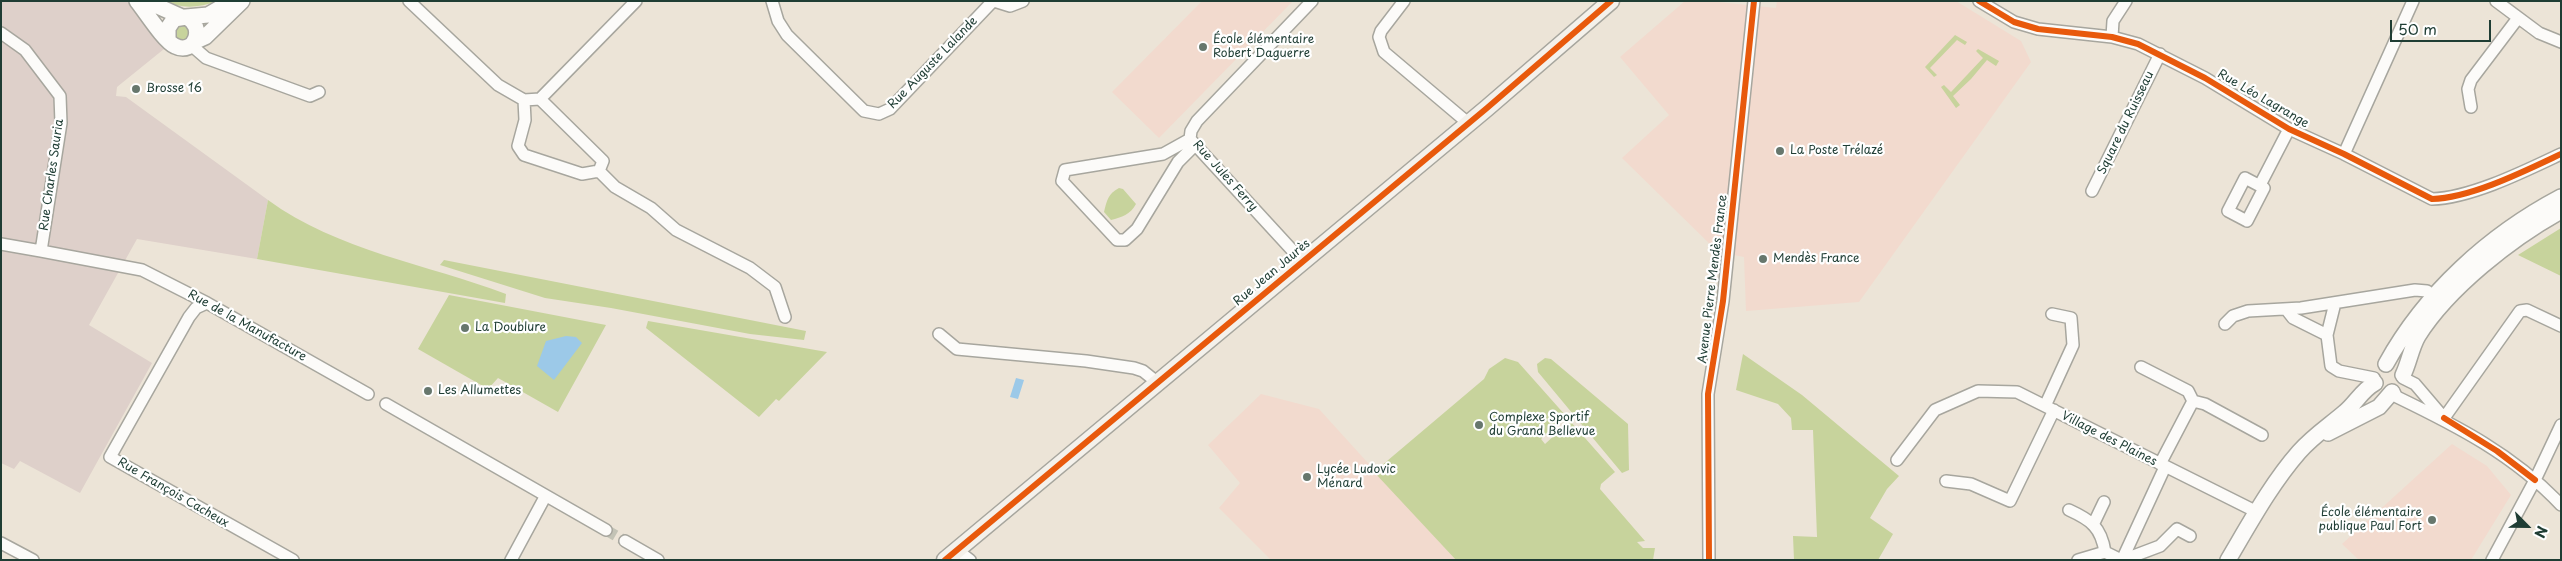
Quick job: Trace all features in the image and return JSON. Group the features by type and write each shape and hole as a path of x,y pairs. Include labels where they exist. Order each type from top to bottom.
{"main road":[{"name":"Rue Jean Jaurès","path":"957,557 1158,383 1611,1"}],"street":[{"path":"137,1 168,39 177,47 186,48 205,38 242,1"},
{"path":"146,1 157,8 193,21 197,28 197,36 193,44"},
{"path":"168,39 169,24 174,19 208,15 232,1"},
{"path":"409,1 498,85 524,100 540,99 636,1"},
{"name":"Rue Auguste Lalande","path":"772,1 778,21 787,35 864,111 878,114 890,109 993,1"},
{"path":"993,1 1010,6 1023,1"},
{"name":"Rue Jules Ferry","path":"1303,262 1193,142 1191,131 1197,121 1312,1"},
{"path":"1404,1 1379,37 1384,52 1468,123"},
{"name":"Avenue Pierre Mendès France","path":"1709,560 1708,394 1725,287 1754,1"},
{"name":"Rue Léo Lagrange","path":"1979,1 2014,22 2038,29 2112,38 2138,44 2205,78 2289,129 2344,154 2432,199 2445,199 2513,176 2561,154"},
{"path":"2112,38 2113,21 2126,1"},
{"path":"2344,154 2413,1"},
{"path":"2496,1 2539,33 2561,42"},
{"path":"2471,107 2468,90 2471,80 2518,18"},
{"name":"Rue Charles Sauria","path":"1,33 26,50 60,96 61,123 41,251"},
{"path":"193,44 206,58 310,96 319,92"},
{"name":"Square du Ruisseau","path":"2092,191 2160,54"},
{"path":"540,99 603,161 599,171"},
{"path":"524,100 525,120 518,146 524,155 582,174 599,171"},
{"path":"2260,185 2289,129"},
{"path":"1193,142 1178,162 1137,229 1125,240 1117,240 1062,181 1066,170 1163,154 1193,142"},
{"path":"599,171 616,187 651,208 676,230 750,268 775,287 785,317"},
{"path":"2228,560 2257,512 2299,452 2322,430 2347,411 2366,388 2375,381 2378,369 2386,364 2412,323 2434,297 2467,264 2498,237 2561,197"},
{"path":"2299,452 2326,434 2379,407 2400,387 2418,338 2458,290 2506,247 2561,211"},
{"path":"1,244 41,251"},
{"name":"Rue de la Manufacture","path":"41,251 142,270 207,303 368,394"},
{"path":"2224,324 2239,313 2286,310 2415,290 2427,291 2434,297"},
{"name":"Rue François Cacheux","path":"207,303 196,308 189,317 110,457 293,560"},
{"path":"2335,303 2327,335 2331,366 2339,371 2375,381 2383,392 2393,392"},
{"path":"2286,310 2293,318 2327,335"},
{"path":"2444,418 2520,311 2527,310 2561,326"},
{"path":"2049,408 2072,345 2071,318 2052,314"},
{"path":"939,334 958,348 1086,361 1134,368 1143,371 1158,383"},
{"path":"2386,364 2396,366 2403,377 2414,384 2444,418 2497,451 2535,480 2561,505"},
{"path":"2141,367 2188,391 2193,401 2205,404 2262,435"},
{"name":"Village des Plaines","path":"1897,460 1935,410 1962,396 1978,391 2004,390 2017,392 2257,512"},
{"path":"2393,392 2397,397 2433,416 2444,418"},
{"path":"2162,466 2193,401"},
{"path":"386,404 545,497 606,530"},
{"name":"Village des Plaines","path":"1946,481 1971,484 2010,501 2049,408"},
{"path":"2492,560 2535,480 2561,425"},
{"name":"Village des Plaines","path":"2122,560 2162,466"},
{"path":"511,560 545,497"},
{"path":"2094,525 2104,502"},
{"path":"2069,510 2091,520 2103,540 2104,552"},
{"path":"2078,560 2104,552 2122,560 2160,546 2177,529 2190,536"},
{"path":"625,541 658,560"},
{"path":"1,543 19,556 33,560"}],"shaded area":[{"path":"1,1 129,1 164,49 117,87 116,96 126,97 268,200 257,259 137,239 89,325 152,363 80,493 20,461 14,469 1,463"},
{"name":"École élémentaire Robert Daguerre","path":"1202,1 1293,1 1159,138 1112,92"},
{"path":"1685,1 1709,1 1776,8 1777,1 1956,1 2021,41 2031,62 1859,302 1746,311 1744,257 1718,252 1622,158 1669,115 1620,57"},
{"name":"Lycée Ludovic Ménard","path":"1261,394 1319,409 1456,560 1271,560 1219,508 1240,483 1208,445"},
{"name":"École élémentaire publique Paul Fort","path":"2452,444 2487,466 2511,495 2471,560 2359,560 2342,544"}],"green space":[{"path":"165,1 216,1 190,7 171,4"},
{"path":"182,25 188,27 190,33 188,39 182,41 176,39 174,33 176,27"},
{"path":"1955,35 1967,42 1965,45 1957,40 1930,68 1937,75 1934,77 1925,67"},
{"path":"1978,49 1999,61 1996,66 1987,60 1953,96 1960,105 1956,108 1941,87 1944,85 1951,92 1983,58 1976,51"},
{"path":"1119,188 1123,189 1136,204 1134,208 1122,217 1111,220 1104,212 1105,208 1110,195"},
{"path":"268,200 295,217 353,244 506,294 505,303 257,259"},
{"path":"2561,228 2561,276 2518,255"},
{"path":"444,260 806,331 804,340 750,334 611,308 545,298 440,265"},
{"path":"449,295 606,325 558,412 498,378 488,389 418,349"},
{"path":"648,321 827,352 779,401 776,399 759,417 646,328"},
{"path":"1743,354 1802,395 1899,476 1887,489 1870,518 1893,534 1878,560 1794,560 1793,536 1817,537 1813,430 1792,430 1791,418 1778,404 1736,390"},
{"name":"Complexe Sportif du Grand Bellevue","path":"1505,358 1518,362 1566,416 1541,439 1545,444 1570,421 1615,472 1601,484 1600,489 1645,541 1637,542 1643,548 1655,548 1653,560 1456,560 1374,472 1484,379 1489,369"},
{"path":"1545,358 1551,359 1628,424 1629,470 1622,473 1538,372 1537,364"}],"water":[{"path":"566,336 576,337 582,343 554,380 537,366 546,341"},
{"path":"1016,378 1024,380 1018,399 1010,397"}],"tunnel":[{"path":"606,530 625,541"}],"cycle path":[{"path":"945,560 1487,108 1611,1"},
{"path":"1709,560 1708,394 1723,301 1754,1"},
{"path":"1979,1 2014,22 2038,29 2112,37 2138,44 2205,78 2289,129 2344,154 2432,199 2464,194 2480,189 2561,154"},
{"path":"2444,418 2497,451 2535,480"}],"place":[{"name":"École élémentaire Robert Daguerre","path":"1203,47"},
{"name":"Brosse 16","path":"136,89"},
{"name":"La Poste Trélazé","path":"1780,151"},
{"name":"Mendès France","path":"1763,259"},
{"name":"La Doublure","path":"465,328"},
{"name":"Les Allumettes","path":"428,391"},
{"name":"Complexe Sportif du Grand Bellevue","path":"1479,425"},
{"name":"Lycée Ludovic Ménard","path":"1307,477"},
{"name":"École élémentaire publique Paul Fort","path":"2432,520"}]}
